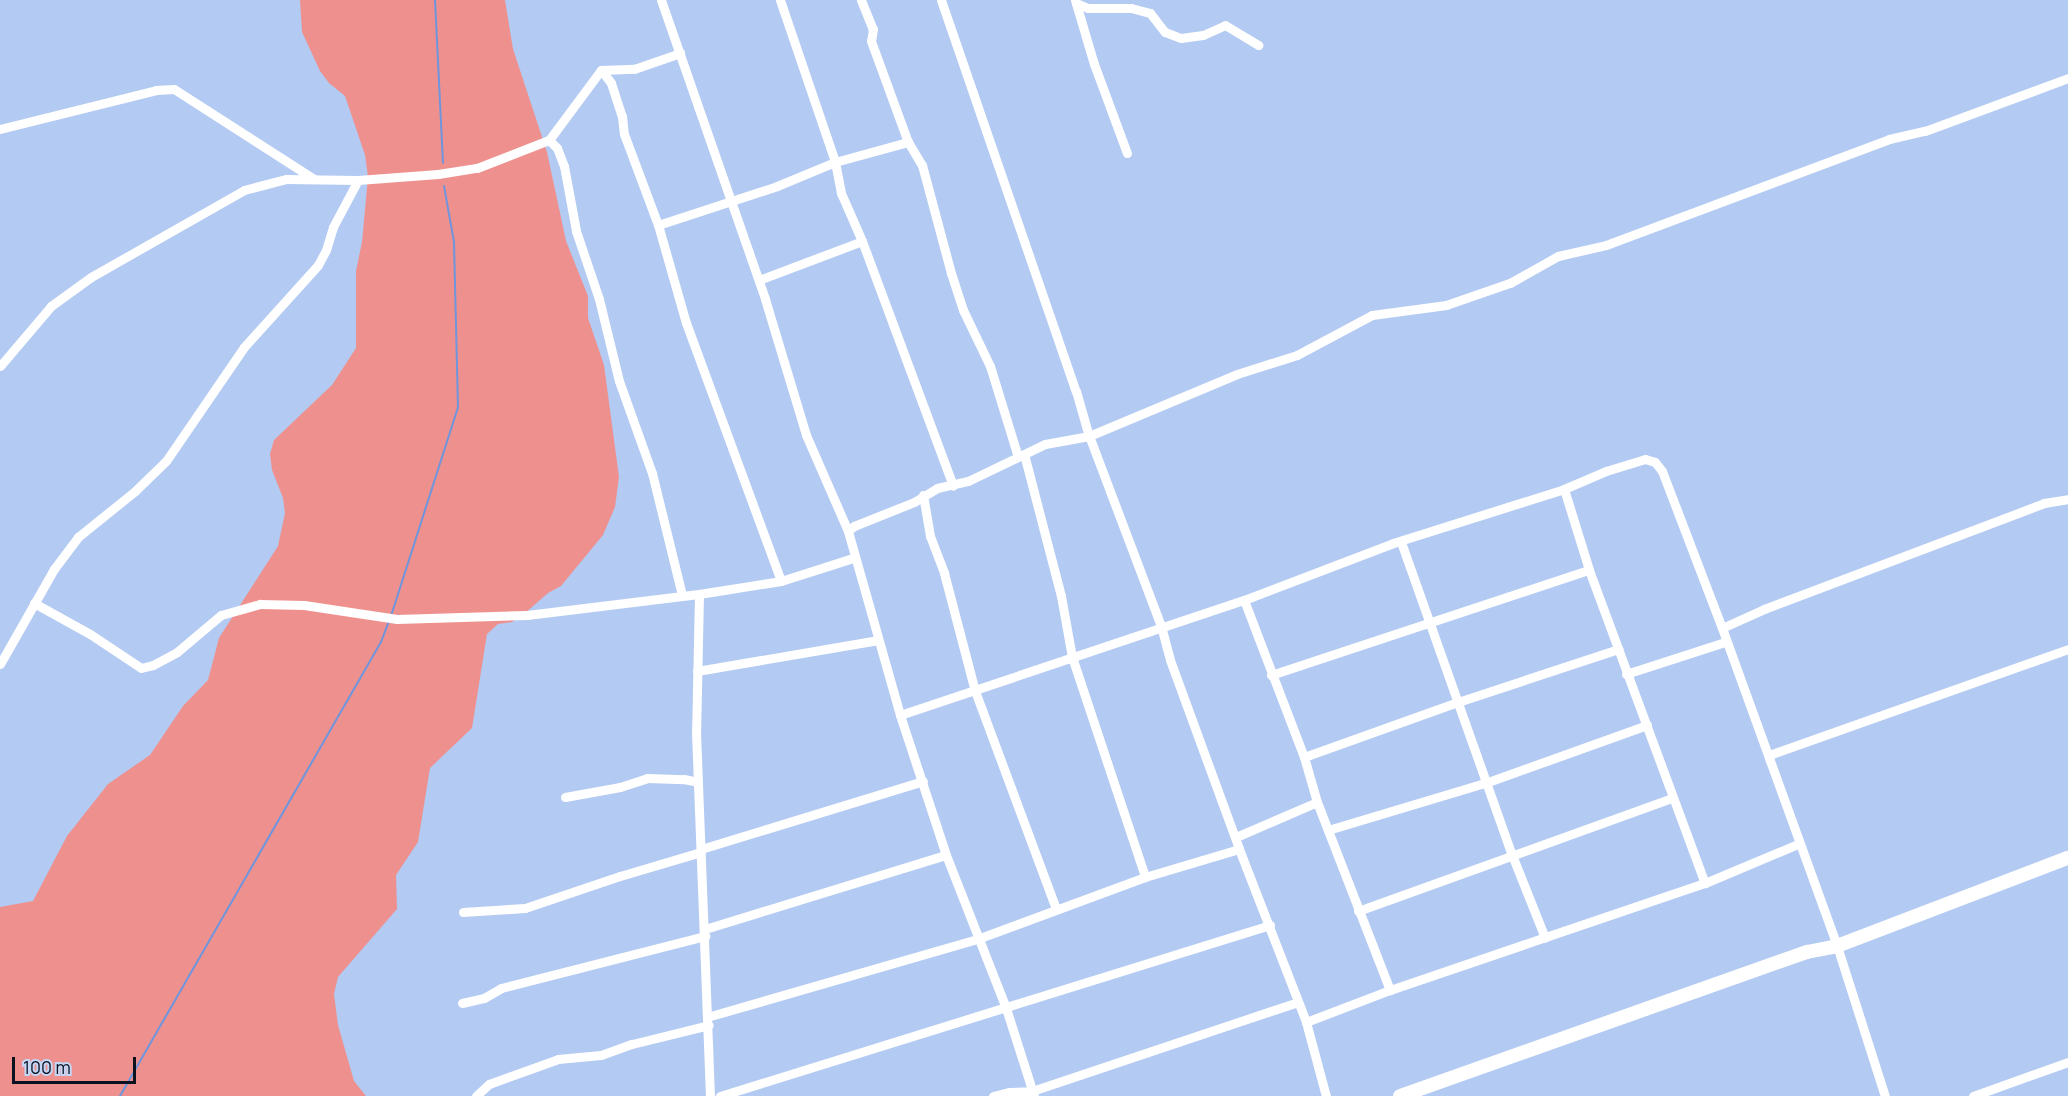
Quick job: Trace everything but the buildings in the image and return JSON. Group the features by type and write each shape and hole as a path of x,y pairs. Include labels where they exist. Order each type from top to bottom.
{"street":[{"path":"661,0 759,280 806,435 848,531 853,558 900,715 946,855 1006,1008 1033,1093"},
{"path":"780,0 835,162 841,193 862,242 953,486"},
{"path":"861,0 873,29 871,41 908,142 922,165 960,301 990,366 1021,456 1061,596 1072,657 1145,878"},
{"path":"941,0 1076,391 1089,436 1161,626 1170,660 1239,849 1306,1022 1326,1096"},
{"path":"1076,1 1088,8 1131,8 1150,13 1165,32 1181,38 1203,35 1225,25 1258,45"},
{"path":"1076,1 1091,55 1127,153"},
{"path":"601,70 634,69 680,53"},
{"path":"0,366 51,306 91,277 182,223 244,190 286,179 358,180 438,174 477,168 549,140 601,70"},
{"path":"601,70 611,83 622,116 624,134 658,225 686,323 781,581"},
{"path":"848,531 854,526 914,502 937,488 953,486 1045,444 1089,436 1237,374 1296,355 1372,315 1446,305 1510,283 1558,256 1615,242 1889,139 1925,131 2068,78"},
{"path":"0,129 156,90 174,89 316,180"},
{"path":"549,140 557,148 564,166 576,231 599,299 619,381 652,473 682,595"},
{"path":"658,225 805,176 835,162 908,142"},
{"path":"0,664 54,568 78,537 135,491 166,461 244,347 318,266 333,227 358,180"},
{"path":"759,280 862,242"},
{"path":"900,715 1244,600 1401,542 1564,489 1606,471 1645,459 1655,462 1662,471 1722,628 1725,642 1798,844 1837,946 1885,1096"},
{"path":"1564,489 1589,570 1704,883"},
{"path":"923,495 930,536 944,573 975,691 1056,909"},
{"path":"1722,628 1764,609 2035,506 2068,499"},
{"path":"1401,542 1512,855 1545,938"},
{"path":"34,603 90,634 141,668 167,658 221,615 260,604 304,605 398,619 527,615 699,594 781,581 853,558"},
{"path":"1271,675 1429,625 1589,570"},
{"path":"699,594 698,782 710,1096"},
{"path":"1244,600 1304,757 1317,802 1390,990"},
{"path":"698,671 878,640"},
{"path":"1626,674 1725,642"},
{"path":"1304,757 1458,702 1618,649"},
{"path":"1770,763 1769,755 2068,649"},
{"path":"1328,830 1488,782 1647,725"},
{"path":"565,797 620,787 647,778 684,778 698,782"},
{"path":"463,912 525,908 923,781"},
{"path":"1358,911 1672,798"},
{"path":"1236,837 1317,802"},
{"path":"1306,1022 1390,990 1704,883 1798,844"},
{"path":"476,1096 489,1084 558,1059 601,1055 980,938 1145,878 1239,849"},
{"path":"462,1003 484,998 512,985 705,932 946,855"},
{"path":"1400,1096 1796,956 1837,946 2068,858"},
{"path":"720,1096 1270,926"},
{"path":"993,1096 1009,1092 1033,1093 1298,1002"},
{"path":"1973,1096 2068,1062"}],"shaded area":[{"path":"300,0 505,0 513,49 547,152 566,241 588,296 588,318 604,365 619,477 615,507 603,535 561,586 548,593 512,622 498,624 487,634 472,728 430,768 418,842 396,875 397,909 338,977 334,994 338,1025 354,1081 366,1096 0,1096 0,907 33,901 67,836 108,784 150,755 183,706 208,680 219,638 278,546 285,513 283,498 272,470 270,454 274,440 332,385 356,348 356,271 362,242 368,177 365,155 345,96 329,83 320,71 302,32"}],"waterway":[{"path":"435,0 443,163"},
{"path":"391,616 458,407 454,242 444,186"},
{"path":"120,1096 381,642 389,621"}]}
